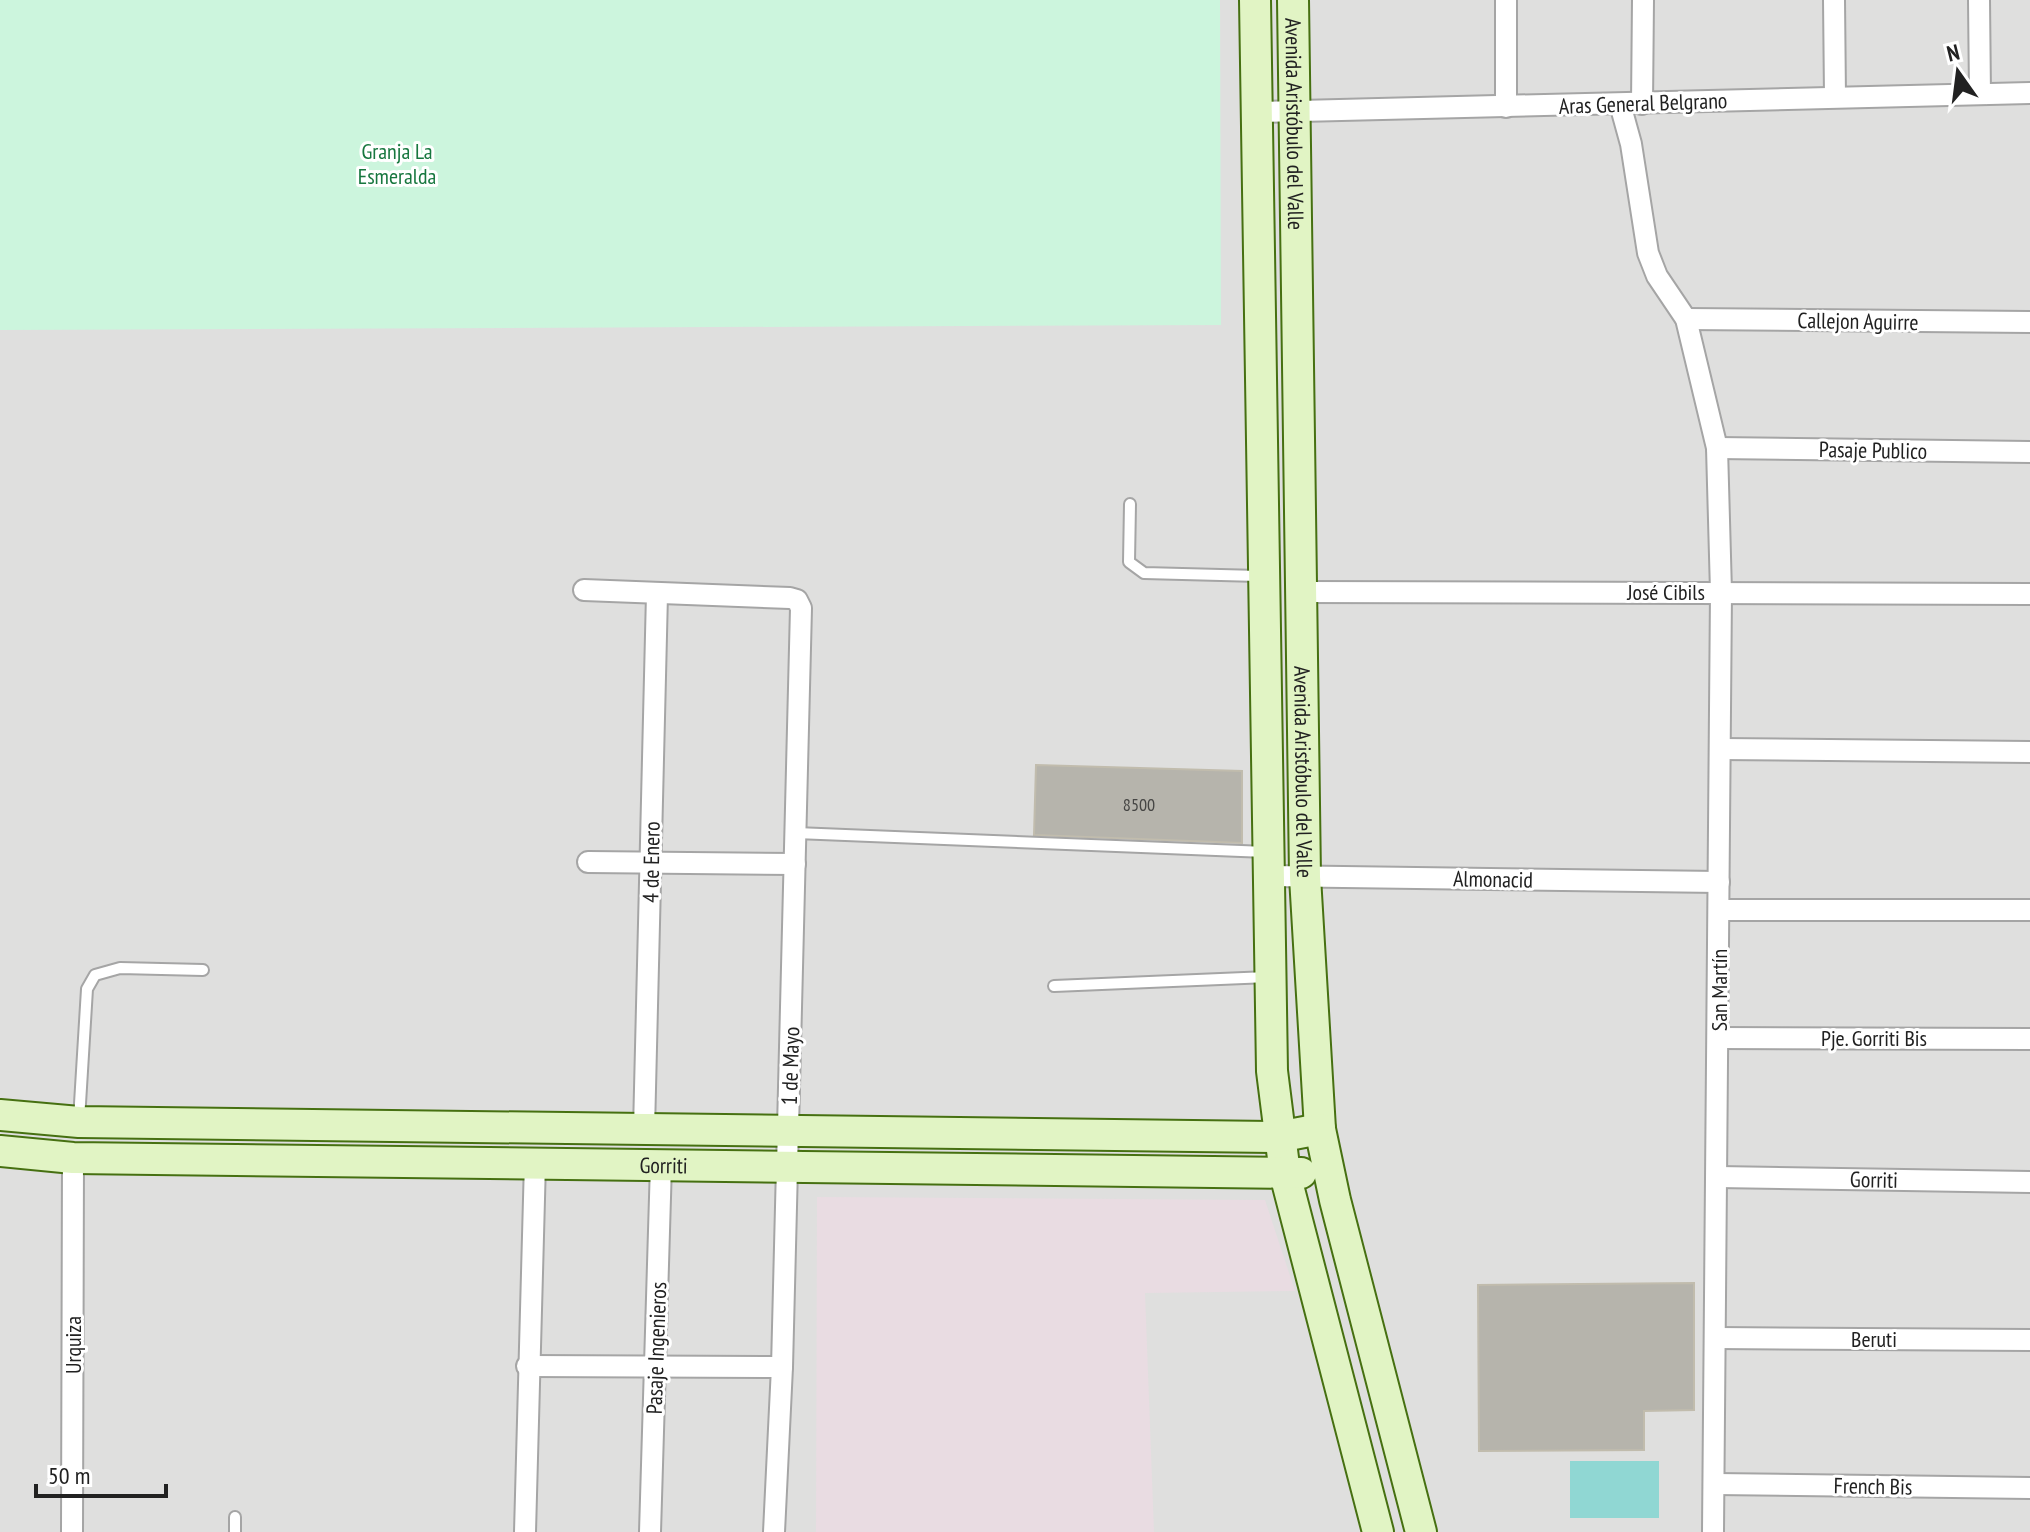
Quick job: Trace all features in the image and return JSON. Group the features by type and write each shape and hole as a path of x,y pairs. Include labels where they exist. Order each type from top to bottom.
{"main road":[{"name":"Avenida Aristóbulo del Valle","path":"1255,0 1267,864 1278,1137 1378,1532"},
{"name":"Avenida Aristóbulo del Valle","path":"1293,0 1305,877 1320,1129 1327,1171 1421,1532"},
{"name":"Gorriti","path":"0,1115 79,1122 787,1133 1278,1137 1320,1129"},
{"name":"Gorriti","path":"0,1151 73,1158 1285,1174 1327,1171"}],"street":[{"path":"1506,0 1506,107"},
{"path":"1642,104 1643,0"},
{"path":"1834,0 1835,96"},
{"path":"1979,0 1980,94"},
{"name":"Aras General Belgrano","path":"1256,112 2030,93"},
{"path":"1620,104 1631,144 1648,253 1657,276 1686,319"},
{"name":"Callejon Aguirre","path":"1686,319 2030,322"},
{"name":"San Martín","path":"1686,319 1717,448 1721,592 1713,1532"},
{"name":"Pasaje Publico","path":"1717,448 2030,452"},
{"path":"584,590 657,594"},
{"name":"José Cibils","path":"1301,592 2030,594"},
{"name":"1 de Mayo","path":"657,594 797,600 801,608 782,1367 774,1532"},
{"name":"4 de Enero","path":"644,1130 657,594"},
{"path":"1720,749 2030,752"},
{"path":"588,862 795,864"},
{"name":"Almonacid","path":"1267,864 1305,877 1719,882"},
{"path":"1719,910 2030,910"},
{"name":"Pje. Gorriti Bis","path":"1719,1038 2030,1039"},
{"name":"Urquiza","path":"72,1532 73,1158"},
{"path":"525,1532 527,1366 535,1162"},
{"name":"Pasaje Ingenieros","path":"650,1532 661,1164"},
{"name":"Gorriti","path":"1718,1177 2030,1182"},
{"name":"Beruti","path":"1717,1338 2030,1340"},
{"path":"527,1366 782,1367"},
{"name":"French Bis","path":"1715,1484 2030,1488"}],"lane":[{"path":"1130,504 1129,562 1144,573 1265,577"},
{"path":"796,833 1267,864"},
{"path":"79,1122 87,989 95,975 120,968 203,970"},
{"path":"1054,986 1270,977"},
{"path":"235,1517 235,1532"}],"shaded area":[{"path":"0,0 2030,0 2030,1532 0,1532"},
{"path":"817,1197 1265,1200 1295,1291 1145,1293 1154,1532 816,1532"},
{"path":"1570,1461 1659,1461 1659,1518 1570,1518"}],"green space":[{"name":"Granja La Esmeralda","path":"0,0 1220,0 1221,325 0,330"}],"building":[{"path":"1036,765 1242,771 1242,843 1034,835"},
{"path":"1694,1283 1694,1410 1644,1411 1644,1450 1479,1451 1478,1285"}]}
